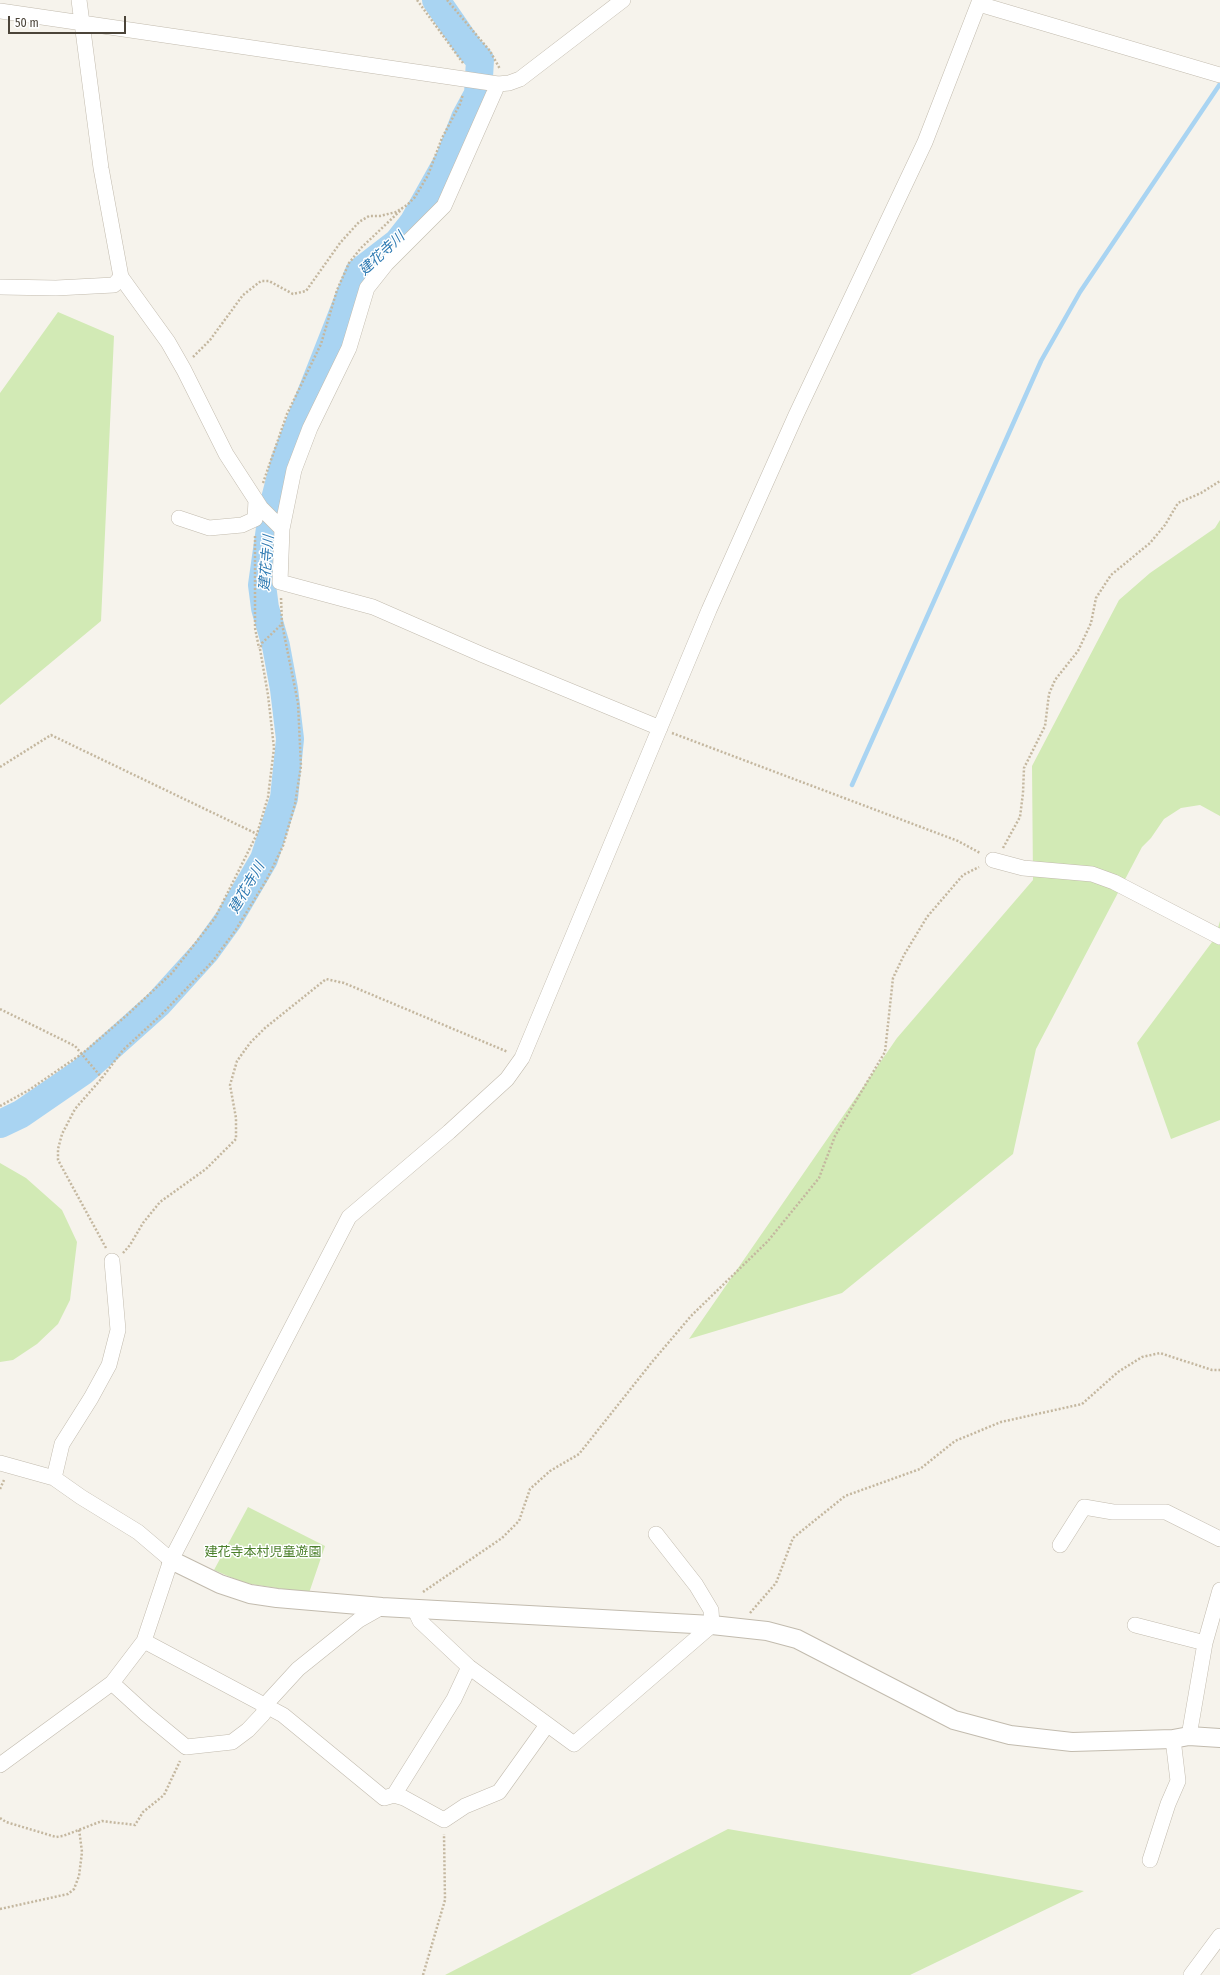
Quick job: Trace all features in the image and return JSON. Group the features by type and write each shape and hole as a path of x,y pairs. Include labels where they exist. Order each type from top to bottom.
{"street":[{"path":"80,0 101,168 121,277 168,342 182,366 226,454 257,509 280,527"},
{"path":"0,11 496,84 509,83 520,79 623,0"},
{"path":"0,1764 112,1683 144,1640 171,1560 349,1218 449,1132 501,1084 522,1058 709,610 796,415 925,142 979,2 1220,75"},
{"path":"496,84 444,206 386,264 367,288 349,348 310,428 294,470 280,527 280,582 373,607 660,728"},
{"path":"0,287 56,288 114,285 121,277"},
{"path":"179,518 209,528 242,525 257,509"},
{"path":"993,860 1023,868 1092,874 1114,882 1220,936"},
{"path":"54,1478 62,1444 91,1398 109,1365 118,1330 112,1261"},
{"path":"0,1463 54,1478 81,1497 138,1532 171,1560 220,1584 250,1594 277,1598 382,1607 712,1626 767,1631 797,1639 954,1720 1010,1735 1072,1742 1181,1737 1220,1738"},
{"path":"1060,1545 1084,1507 1113,1512 1166,1512 1220,1539"},
{"path":"656,1534 696,1586 711,1610 712,1626"},
{"path":"1150,1860 1168,1804 1178,1781 1181,1737 1220,1590"},
{"path":"112,1683 146,1714 186,1747 232,1742 248,1730 263,1714 265,1705 298,1669 359,1620 382,1607"},
{"path":"414,1608 420,1621 469,1667 574,1744 712,1626"},
{"path":"1135,1625 1205,1643"},
{"path":"144,1640 283,1715 384,1798 394,1795 404,1798 444,1820 465,1806 499,1792 547,1725"},
{"path":"394,1795 454,1699 469,1667"},
{"path":"1191,1975 1220,1936"}],"path":[{"path":"0,1106 30,1090 83,1054 172,974 215,918 257,834 268,797 274,748 268,695 255,628 257,509 287,414 321,344 328,325 337,290 349,263 361,248 415,197 428,175 442,138 460,104 469,80 468,69 417,0"},
{"path":"447,0 490,50 502,71 496,84"},
{"path":"182,366 210,340 243,295 252,288 262,281 269,281 293,294 306,291 340,243 359,222 369,216 380,216 396,212 407,205"},
{"path":"414,1608 424,1592 502,1538 519,1521 530,1489 550,1471 579,1454 652,1362 691,1316 768,1241 819,1178 835,1136 885,1052 893,978 904,955 927,917 963,875 993,860 1004,847 1020,817 1024,768 1045,726 1049,694 1055,680 1078,651 1091,623 1096,598 1111,575 1150,543 1165,525 1178,502 1201,493 1220,481"},
{"path":"280,582 282,624 298,703 301,766 295,804 283,846 267,879 235,931 212,962 123,1050 102,1078 75,1109 62,1134 58,1149 58,1160 112,1261 130,1246 143,1223 160,1202 206,1169 236,1140 236,1118 230,1085 237,1061 250,1043 265,1028 326,979 344,983 522,1058"},
{"path":"260,649 262,643 282,624"},
{"path":"660,728 958,841 993,860"},
{"path":"0,767 51,735 257,834"},
{"path":"0,1008 75,1046 102,1078"},
{"path":"736,1628 776,1583 793,1538 845,1496 920,1469 956,1442 1001,1422 1082,1404 1118,1372 1142,1357 1160,1353 1212,1370 1220,1370"},
{"path":"0,1818 6,1822 56,1837 63,1836 102,1821 135,1824 143,1812 164,1795 186,1747"},
{"path":"423,1975 444,1900 444,1820"},
{"path":"0,1909 68,1894 74,1889 79,1876 82,1852 79,1829"}],"green space":[{"path":"58,312 114,336 101,621 0,705 0,393"},
{"path":"1220,520 1220,816 1200,805 1181,808 1164,819 1151,838 1142,847 1036,1049 1013,1154 842,1293 689,1339 897,1038 1033,880 1032,766 1119,600 1150,573 1215,528"},
{"path":"1220,921 1220,1120 1171,1139 1137,1043 1215,938"},
{"path":"0,1163 26,1178 62,1210 77,1242 70,1300 58,1324 37,1344 13,1360 0,1362"},
{"name":"建花寺本村児童遊園","path":"248,1507 325,1546 309,1593 244,1583 214,1570"},
{"path":"728,1829 1084,1891 910,1975 445,1975"}],"waterway":[{"name":"建花寺川","path":"0,1124 21,1114 82,1072 158,1004 206,951 229,919 264,859 284,798 290,739 284,689 276,646 265,608 262,585 273,507 285,460 359,272 398,242 413,223 450,157 465,118 478,94 480,60 469,48 436,0"},
{"path":"852,785 1041,361 1080,292 1220,84"}]}
